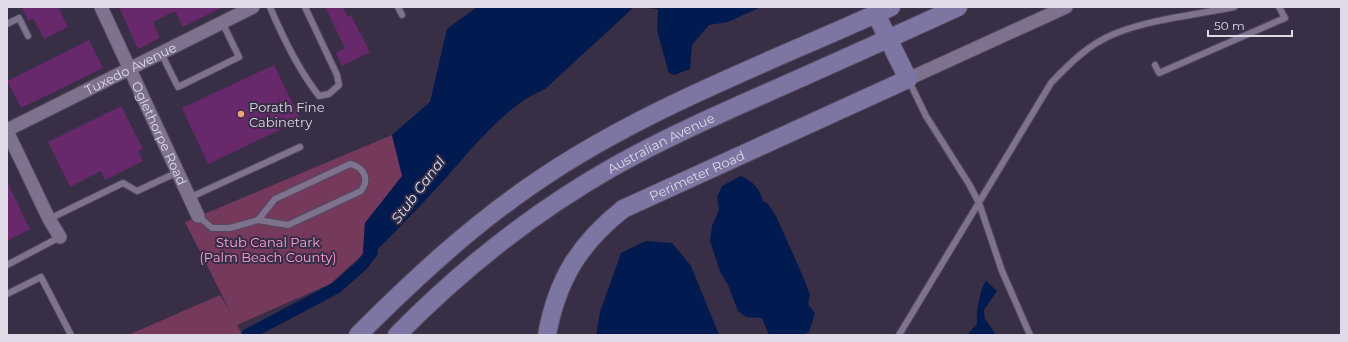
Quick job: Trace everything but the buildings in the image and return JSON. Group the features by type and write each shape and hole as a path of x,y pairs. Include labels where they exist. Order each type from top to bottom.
{"main road":[{"name":"Australian Avenue","path":"397,335 448,286 484,255 544,210 613,167 686,130 958,7"},
{"path":"358,335 423,271 502,206 560,166 652,114 884,10 888,39 908,79"},
{"name":"Perimeter Road","path":"547,335 555,298 577,255 592,236 622,209 908,79"}],"street":[{"name":"Oglethorpe Road","path":"101,7 198,216"},
{"name":"Tuxedo Avenue","path":"7,130 253,7"},
{"name":"Perimeter Road","path":"908,79 1066,7"},
{"path":"7,130 49,219 60,237"}],"lane":[{"path":"270,7 293,56 310,84 319,96 330,94 339,85 337,75 305,7"},
{"path":"398,7 402,14"},
{"path":"899,335 1051,83 1077,58 1102,40 1130,29 1234,7"},
{"path":"1155,65 1159,73 1240,37 1269,26 1285,18 1279,7"},
{"path":"7,24 19,18 28,36"},
{"path":"161,53 178,87 239,57 222,22"},
{"path":"908,79 926,116 969,184 978,203 1002,271 1030,335"},
{"path":"189,198 300,147"},
{"path":"198,216 212,228 230,228 258,220 288,225 361,191 366,182 364,172 356,165 350,164 275,199 258,220"},
{"path":"49,219 123,184 137,191 178,172"},
{"path":"7,265 60,237"},
{"path":"7,294 41,277 71,335"}],"green space":[{"name":"Stub Canal Park (Palm Beach County)","path":"392,135 403,176 365,223 363,254 330,284 237,325 243,335 128,335 220,295 230,311 185,222"}],"water":[{"path":"477,7 634,7 545,89 529,97 513,108 484,134 445,179 362,265 365,223 402,176 392,135 430,102 447,29"},
{"path":"634,7 761,7 728,22 709,25 692,45 690,69 674,75 669,73 657,31 658,9"},
{"path":"741,176 755,186 760,192 763,201 768,204 776,216 805,281 810,295 808,304 815,313 809,332 803,335 769,335 762,318 746,317 738,311 728,285 721,274 710,241 712,226 719,210 717,197 722,186"},
{"path":"646,241 672,243 691,266 719,335 596,335 600,312 621,253"},
{"path":"986,281 997,291 984,310 985,319 996,335 967,335 977,324 979,301"}],"waterway":[{"name":"Stub Canal","path":"247,335 336,288 362,265 372,252"}],"place":[{"name":"Porath Fine Cabinetry","path":"241,114"}]}
